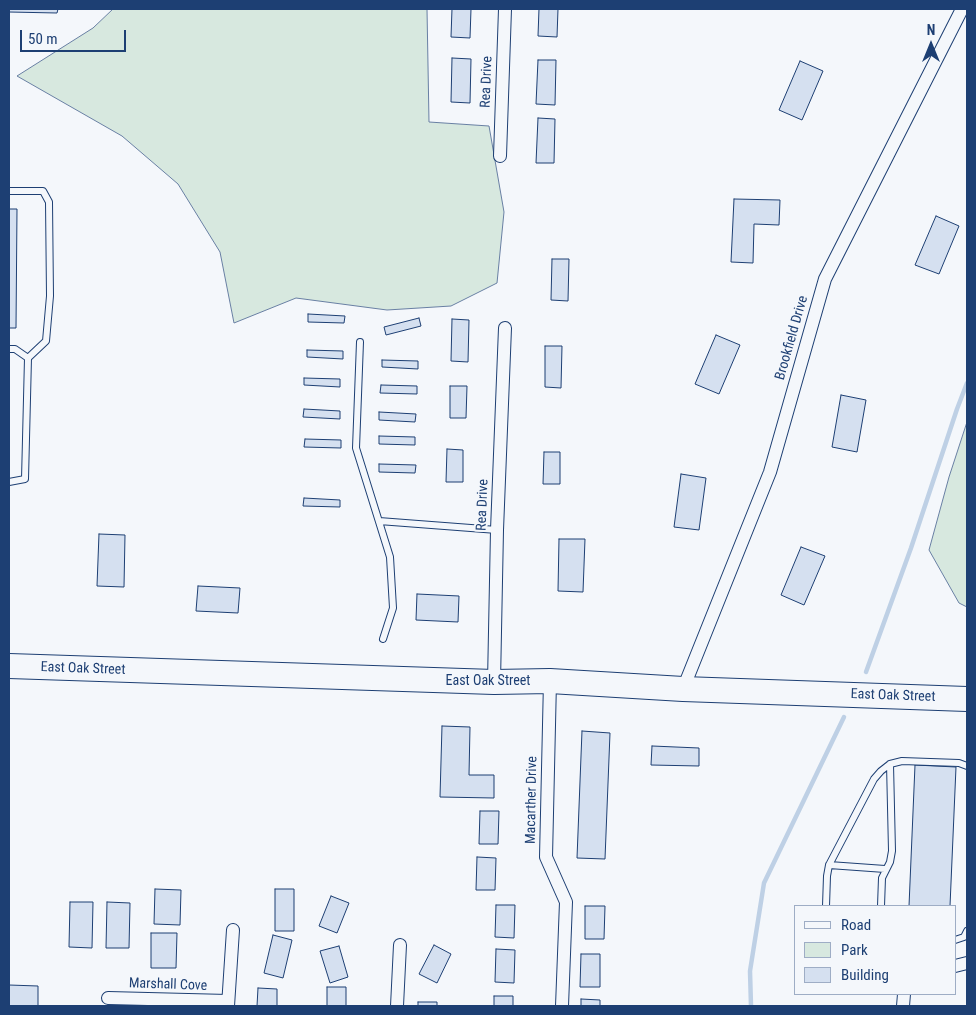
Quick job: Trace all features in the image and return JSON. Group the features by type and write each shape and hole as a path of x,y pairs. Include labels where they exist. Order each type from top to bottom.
{"highway":[{"name":"East Oak Street","path":"9,666 494,682 550,681 683,689 967,699"}],"street":[{"name":"Rea Drive","path":"500,156 505,9"},
{"name":"Brookfield Drive","path":"683,689 770,472 825,279 962,9"},
{"name":"Rea Drive","path":"494,682 497,530 505,328"},
{"name":"Macarther Drive","path":"550,681 546,857 566,902 562,1006"},
{"path":"228,1004 233,930"},
{"path":"397,1006 400,945"},
{"name":"Marshall Cove","path":"108,998 228,1004"}],"lane":[{"path":"9,190 43,191 49,202 50,296 46,341 28,358 25,479 9,482"},
{"path":"360,342 356,448 390,557 393,608 383,639"},
{"path":"9,350 15,350 28,358"},
{"path":"379,521 497,530"},
{"path":"826,905 829,865 874,779 881,770 890,764 902,761 959,763 967,766"},
{"path":"881,905 882,878 890,862 892,851 890,764"},
{"path":"829,865 885,869"},
{"path":"956,940 964,937 967,931"}],"green space":[{"path":"113,9 427,9 429,122 489,126 504,212 497,283 451,306 387,310 296,298 234,323 220,252 178,184 122,136 17,76 93,28"},
{"path":"967,422 967,607 959,603 929,550 949,477"}],"building":[{"path":"9,9 58,9 57,13 9,12"},
{"path":"452,9 471,9 470,38 451,37"},
{"path":"539,9 558,9 557,37 538,36"},
{"path":"452,58 471,59 470,103 451,102"},
{"path":"538,60 556,60 555,105 536,104"},
{"path":"800,61 823,71 802,120 779,110"},
{"path":"538,118 555,119 554,163 536,163"},
{"path":"734,199 780,200 779,225 754,224 753,263 731,262"},
{"path":"9,209 17,209 16,328 9,328"},
{"path":"936,216 959,226 939,274 915,265"},
{"path":"552,259 569,259 568,301 551,300"},
{"path":"308,314 345,316 344,323 308,322"},
{"path":"419,318 421,326 386,335 384,327"},
{"path":"452,319 469,320 468,362 451,361"},
{"path":"716,335 740,345 719,394 695,384"},
{"path":"545,346 562,346 561,388 545,387"},
{"path":"307,350 343,351 343,359 307,357"},
{"path":"382,360 418,361 418,369 382,367"},
{"path":"304,378 340,379 340,387 304,385"},
{"path":"381,385 417,386 417,394 380,393"},
{"path":"450,386 467,386 466,418 450,418"},
{"path":"841,395 866,400 857,452 832,447"},
{"path":"304,409 340,411 340,419 303,417"},
{"path":"379,412 416,414 415,422 379,420"},
{"path":"379,436 415,437 415,445 379,444"},
{"path":"305,439 341,440 341,448 304,447"},
{"path":"447,449 463,450 463,482 446,482"},
{"path":"544,452 560,452 560,484 543,484"},
{"path":"379,464 416,465 415,473 379,472"},
{"path":"681,474 706,478 699,530 674,527"},
{"path":"304,498 340,500 340,507 303,506"},
{"path":"99,534 125,535 124,587 97,586"},
{"path":"559,539 585,539 583,592 558,591"},
{"path":"801,547 825,556 804,605 781,595"},
{"path":"198,586 240,588 238,613 196,611"},
{"path":"417,594 459,596 458,622 416,620"},
{"path":"442,726 470,727 469,775 494,775 494,798 440,797"},
{"path":"582,731 610,733 605,859 577,858"},
{"path":"652,746 699,748 699,766 651,765"},
{"path":"915,765 956,767 950,905 909,905"},
{"path":"480,811 499,811 498,844 479,844"},
{"path":"477,857 496,858 495,890 476,890"},
{"path":"155,889 181,890 180,925 154,924"},
{"path":"275,889 294,889 294,931 275,931"},
{"path":"331,896 349,903 337,933 319,926"},
{"path":"70,902 93,902 92,948 69,947"},
{"path":"107,902 130,903 129,948 106,948"},
{"path":"496,905 515,905 514,938 495,937"},
{"path":"585,906 605,906 604,939 585,939"},
{"path":"151,933 177,933 176,968 151,968"},
{"path":"273,935 292,940 283,978 264,973"},
{"path":"434,945 451,954 437,983 419,974"},
{"path":"339,946 348,977 330,983 320,951"},
{"path":"496,949 515,950 514,983 495,982"},
{"path":"581,954 600,954 600,987 580,987"},
{"path":"9,985 38,986 38,1006 9,1006"},
{"path":"327,987 346,987 346,1006 327,1006"},
{"path":"258,988 277,989 277,1006 257,1006"},
{"path":"494,996 513,996 513,1006 494,1006"},
{"path":"581,999 600,1000 600,1006 581,1006"},
{"path":"418,1002 437,1002 437,1006 418,1006"}],"waterway":[{"path":"866,672 911,548 967,383"},
{"path":"751,1006 750,971 764,883 844,717"}]}
